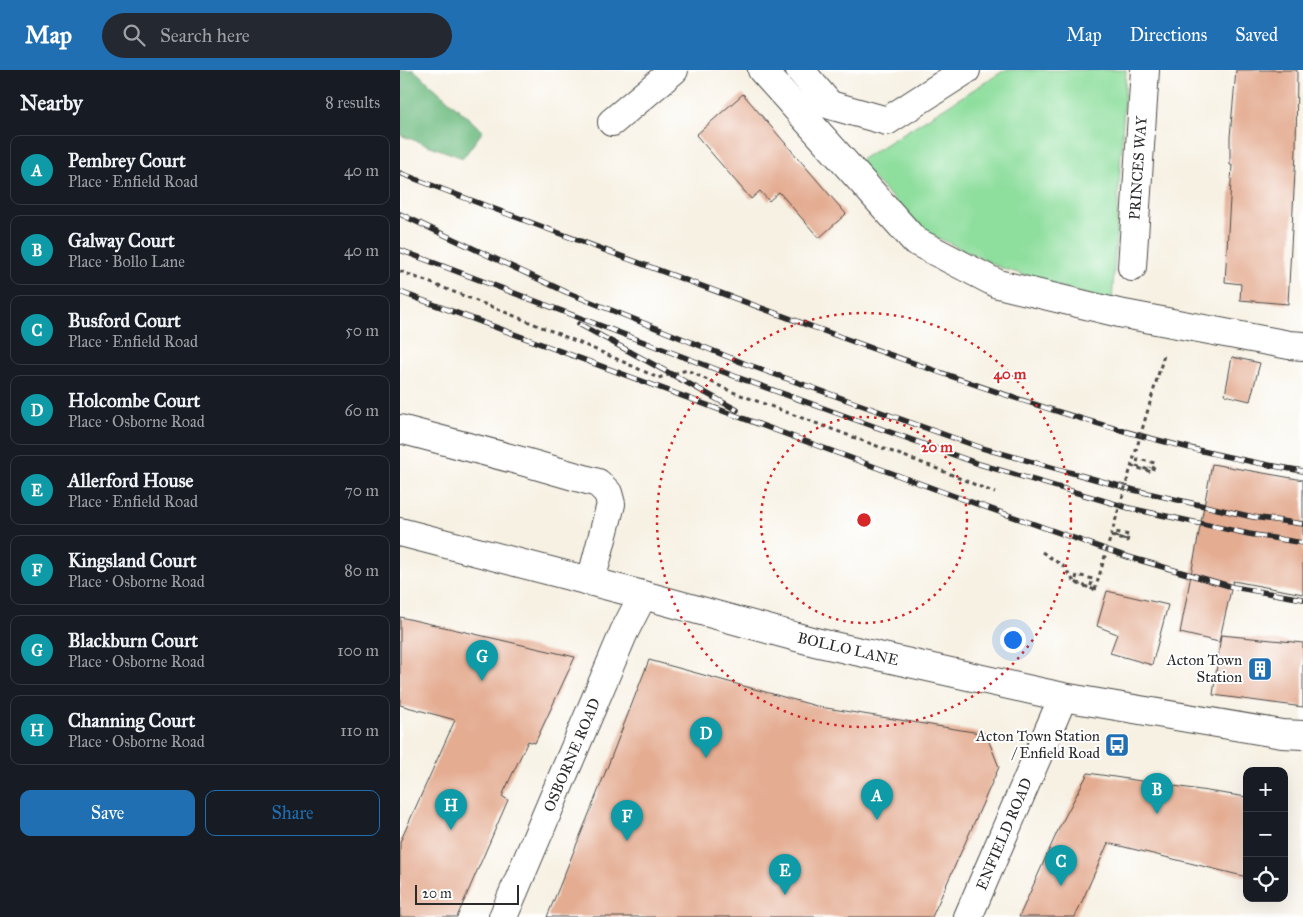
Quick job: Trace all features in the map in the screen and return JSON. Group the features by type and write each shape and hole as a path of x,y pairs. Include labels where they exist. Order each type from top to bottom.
{"street":[{"path":"612,122 674,70"},
{"path":"762,70 915,241 998,284 1119,313 1303,346"},
{"path":"800,70 830,105 886,121 966,70"},
{"name":"PRINCES WAY","path":"1132,267 1145,70"},
{"path":"400,429 598,483 608,493 611,504 590,581"},
{"name":"BOLLO LANE","path":"400,532 815,642 1063,697 1282,734 1303,735"},
{"name":"OSBORNE ROAD","path":"503,917 614,654 643,595"},
{"name":"ENFIELD ROAD","path":"968,917 1063,697"}],"path":[{"path":"400,271 556,332 658,378 687,370 730,392 933,467 995,494"},
{"path":"1042,552 1063,566 1075,583 1090,588 1093,579 1077,575 1075,582 1088,587 1095,590 1164,355"},
{"path":"1131,466 1152,472 1155,464 1138,459 1136,466 1150,470 1150,467"},
{"path":"1111,536 1127,541 1128,535 1116,532 1115,536 1126,540 1127,536"}],"green space":[{"path":"400,70 414,70 483,131 463,158 400,135"},
{"path":"1005,70 1126,70 1112,303 999,267 926,232 857,162"}],"building":[{"path":"1236,70 1297,70 1296,152 1288,304 1240,300 1241,284 1225,282 1232,165 1230,165 1230,137"},
{"path":"743,94 846,214 819,238 779,192 769,201 760,191 751,199 696,135"},
{"path":"1232,357 1260,363 1250,401 1225,395"},
{"path":"1212,464 1303,480 1303,594 1233,581 1219,642 1180,633"},
{"path":"1107,591 1168,605 1152,665 1110,653 1117,634 1097,626"},
{"path":"400,617 575,657 535,743 528,741 502,796 508,800 457,917 400,917 400,842 455,720 400,705"},
{"name":"Acton Town Station","path":"1221,635 1303,643 1303,707 1213,695"},
{"path":"649,660 820,707 986,734 999,767 932,917 547,917"},
{"path":"1088,773 1243,796 1243,876 1108,843 1075,917 1019,917 1059,828"}],"railway":[{"path":"400,173 554,232 994,391 1116,429 1240,459 1303,471"},
{"path":"400,214 566,292 746,364 982,448 1134,490 1253,517 1303,524"},
{"path":"400,250 742,379 979,464 1129,508 1249,534 1303,543"},
{"path":"400,292 954,496 1125,556 1233,587 1303,599"},
{"path":"579,324 737,410"}],"place":[{"name":"Acton Town Station","path":"1260,669"},
{"name":"Blackburn Court","path":"482,681"},
{"name":"Acton Town Station / Enfield Road","path":"1117,745"},
{"name":"Holcombe Court","path":"706,758"},
{"name":"Galway Court","path":"1157,814"},
{"name":"Pembrey Court","path":"877,820"},
{"name":"Channing Court","path":"451,830"},
{"name":"Kingsland Court","path":"627,841"},
{"name":"Busford Court","path":"1061,886"},
{"name":"Allerford House","path":"785,895"}]}
